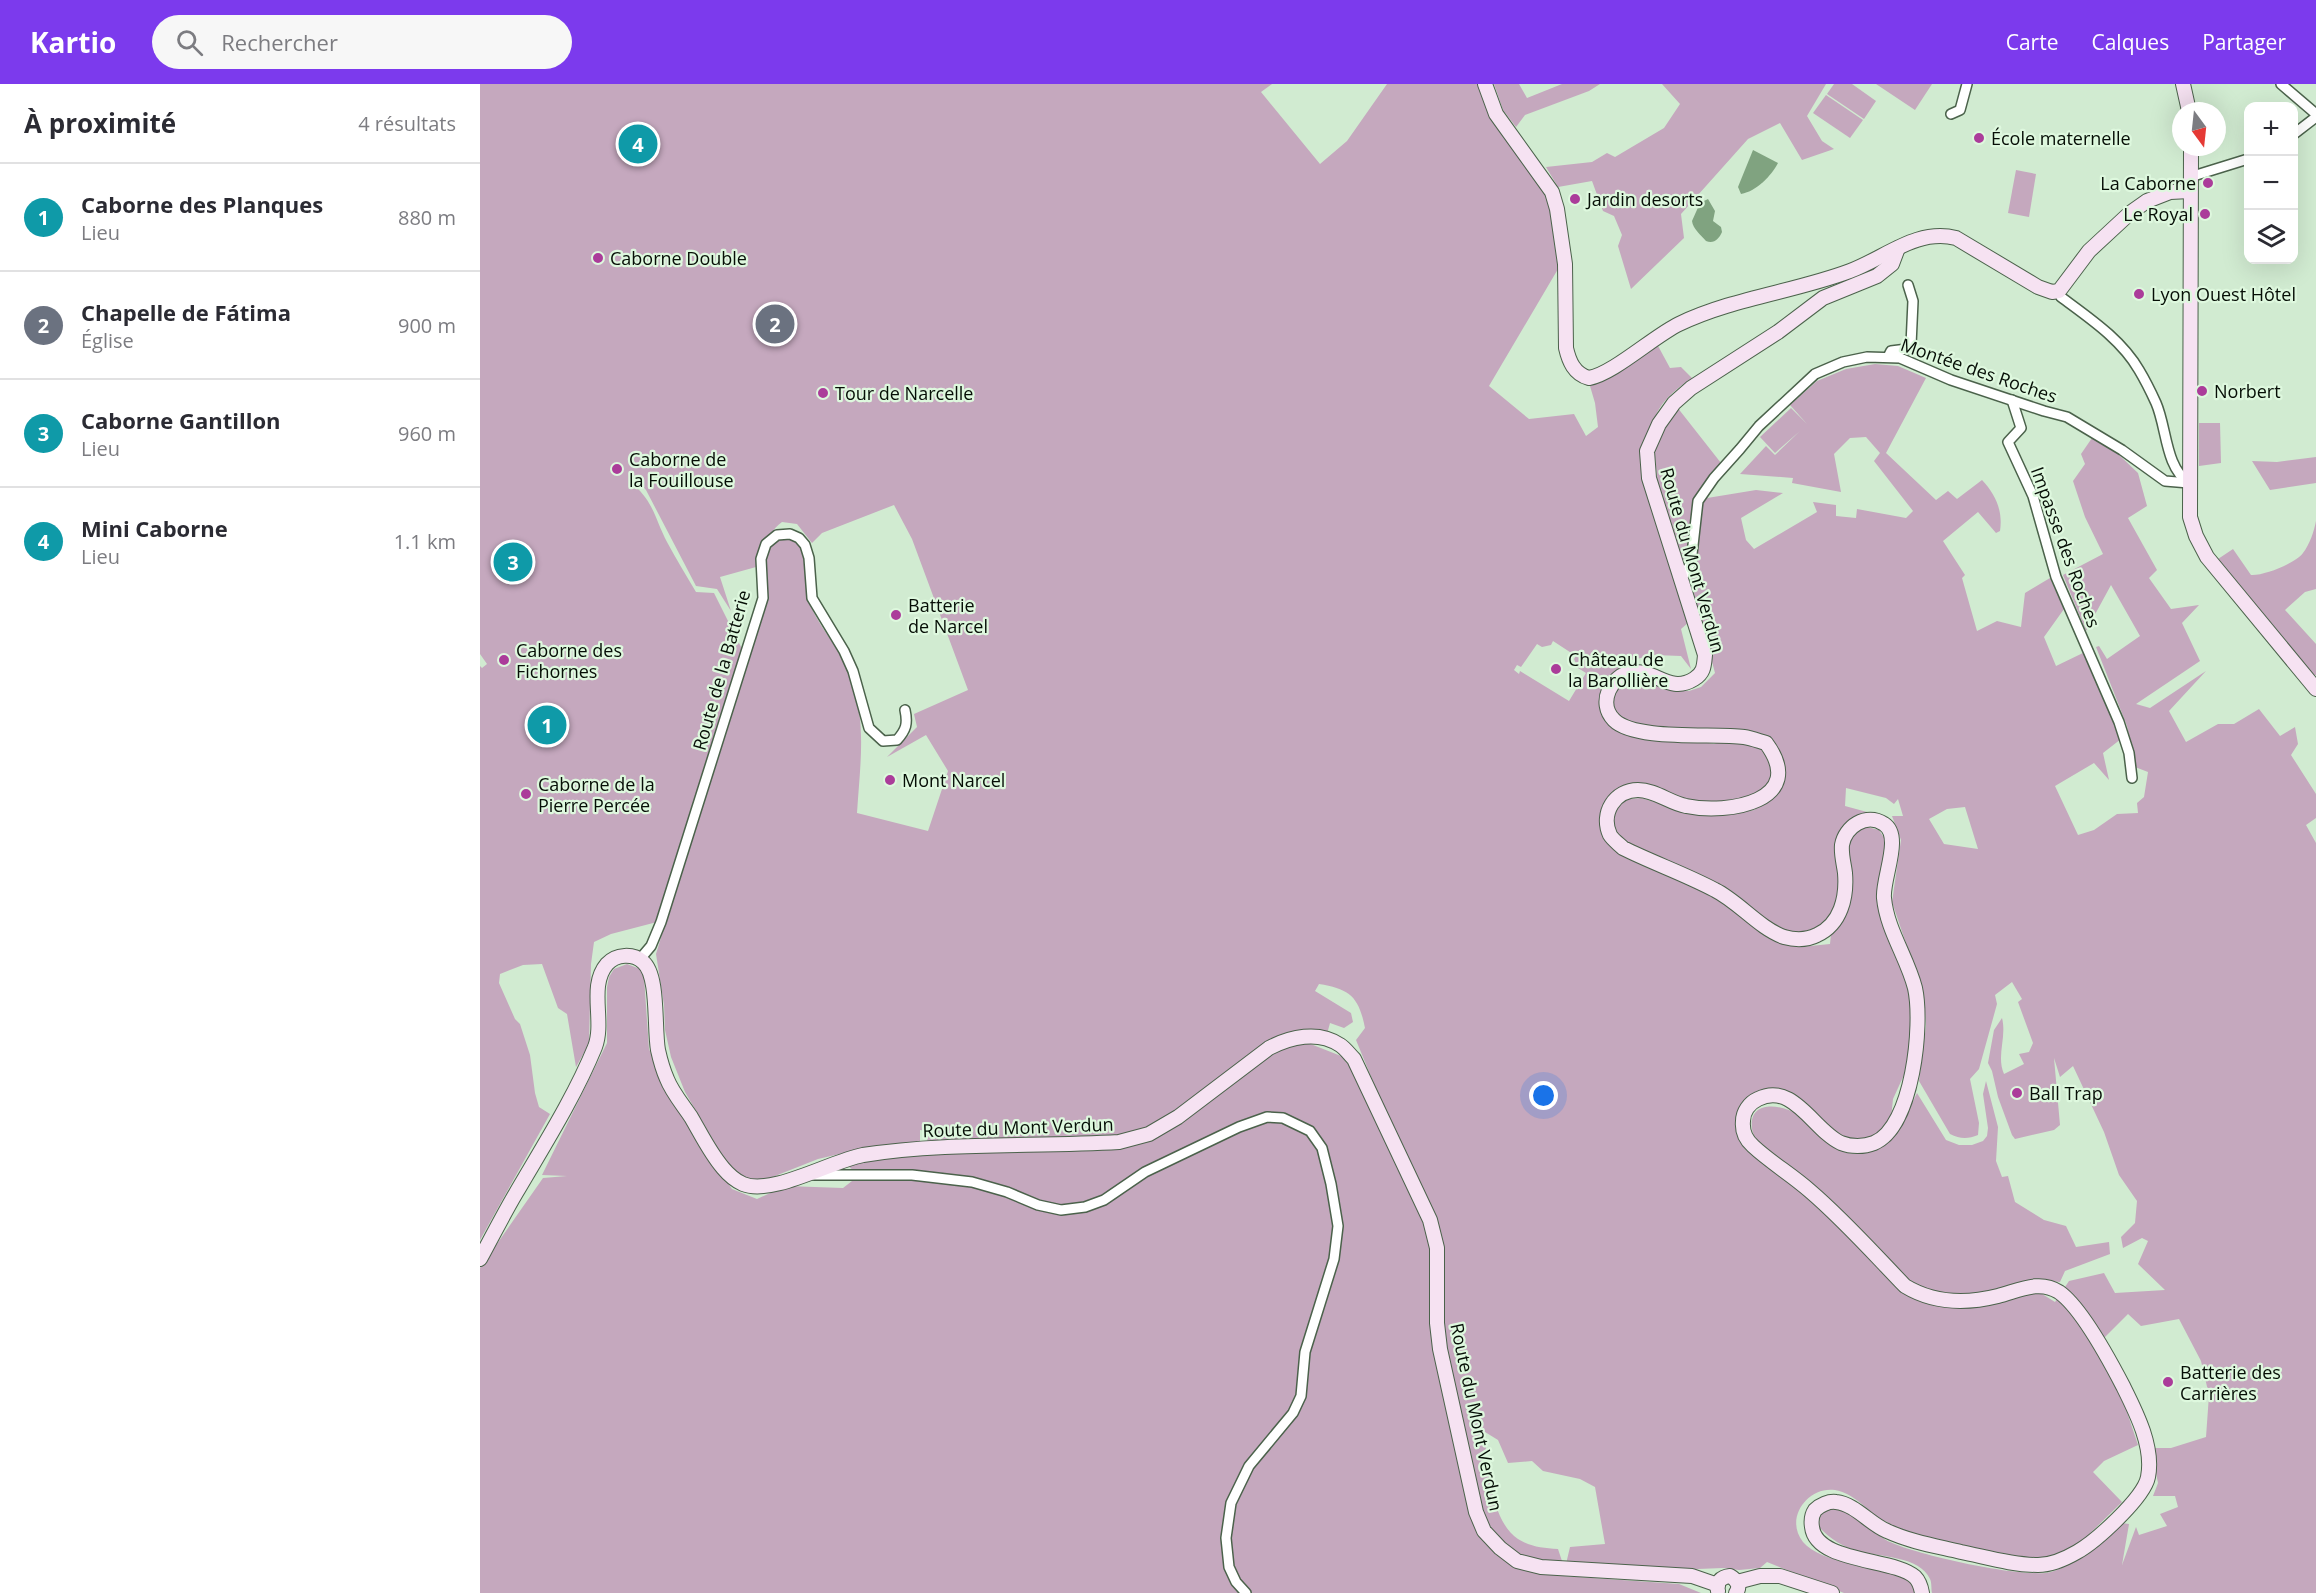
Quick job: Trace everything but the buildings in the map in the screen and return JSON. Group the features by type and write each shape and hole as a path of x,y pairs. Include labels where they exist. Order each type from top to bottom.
{"street":[{"path":"1485,84 1496,114 1552,192 1557,209 1565,264 1566,348 1569,361 1584,377 1589,378 1601,374 1656,337 1695,316 1849,272 1922,237 1943,235 1956,238 2038,287 2059,291"},
{"path":"1951,114 1960,110 1967,84"},
{"path":"2183,84 2187,102"},
{"path":"2281,84 2316,116 2298,131"},
{"path":"2191,156 2190,518 2202,549 2316,689"},
{"path":"2059,291 2090,250 2130,213 2147,201 2244,161"},
{"name":"Route du Mont Verdun","path":"1898,248 1892,264 1877,276 1823,298 1778,332 1691,388 1674,403 1659,424 1647,451 1649,478 1705,655 1704,668 1700,676 1687,684 1672,684 1643,673 1625,674 1613,683 1606,698 1607,708 1611,718 1620,725 1638,732 1746,737 1766,743 1779,766 1778,780 1772,790 1758,800 1706,809 1684,806 1641,790 1626,791 1614,800 1608,810 1606,822 1611,837 1623,848 1717,890 1784,937 1803,940 1825,931 1841,908 1845,886 1842,845 1846,832 1858,822 1880,821 1887,825 1892,839 1884,895 1885,906 1918,1003 1918,1034 1910,1078 1896,1120 1875,1143 1859,1146 1843,1144 1830,1136 1787,1098 1767,1096 1750,1104 1743,1117 1744,1136 1753,1146 1812,1192 1905,1286 1918,1294 1942,1300 1975,1300 2040,1285 2059,1292 2078,1314 2116,1373 2140,1425 2148,1452 2148,1480 2127,1507 2078,1552 2058,1562 2039,1565 2003,1561 1905,1539 1883,1530 1845,1504 1826,1503 1816,1509 1811,1519 1812,1532 1818,1540 1847,1556 1896,1568 1915,1576 1922,1593"},
{"path":"1888,357 1891,351 1907,350 1911,345 1913,301 1908,285"},
{"path":"2059,291 2061,297 2117,341 2138,368 2156,403 2174,467 2181,478 2189,483"},
{"name":"Montée des Roches","path":"1682,578 1690,563 1698,501 1714,478 1758,426 1815,374 1843,362 1867,357 1900,358 1922,369 2067,417 2122,450 2165,481 2189,483"},
{"name":"Impasse des Roches","path":"2012,400 2021,428 2008,442 2033,496 2056,577 2119,722 2129,753 2132,778"},
{"name":"Route de la Batterie","path":"640,959 651,946 661,922 747,651 763,598 761,559 766,544 771,539 777,535 790,534 799,538 805,545 809,558 812,598 844,651 853,672 869,728 883,741 897,740 906,730 905,710"},
{"path":"480,1259 516,1192 543,1150 587,1067 598,1040 600,1013 598,986 601,974 609,962 618,956 640,959"},
{"name":"Route du Mont Verdun","path":"640,959 650,973 655,1033 667,1080 723,1168 743,1184 755,1186 775,1184 808,1175 826,1166 861,1156 922,1149 1119,1142 1149,1134 1178,1117 1269,1048 1284,1040 1302,1036 1322,1038 1339,1044 1354,1059 1361,1072 1430,1220 1437,1248 1437,1323 1440,1349 1476,1512 1485,1531 1500,1548 1517,1561 1541,1567 1692,1576 1719,1589"},
{"path":"808,1175 912,1175 972,1182 1007,1192 1038,1205 1061,1210 1085,1207 1104,1200 1145,1172 1239,1127 1267,1117 1283,1118 1310,1131 1322,1148 1331,1184 1338,1226 1334,1259 1305,1352 1301,1396 1293,1413 1249,1466 1231,1503 1226,1538 1229,1568 1236,1582 1246,1593"},
{"path":"1719,1589 1721,1579 1725,1576 1730,1576 1736,1587 1760,1576 1780,1576 1833,1593"}],"shaded area":[{"path":"480,84 1272,84 1261,92 1320,164 1347,141 1387,84 1478,84 1490,115 1548,197 1558,269 1489,386 1529,419 1574,414 1586,436 1598,427 1590,386 1657,344 1670,368 1681,367 1692,378 1660,407 1645,447 1689,622 1681,629 1691,669 1681,656 1655,655 1622,662 1623,667 1604,687 1602,693 1602,707 1610,725 1714,744 1719,742 1647,729 1616,717 1611,702 1620,682 1639,677 1672,691 1689,691 1701,687 1715,673 1691,582 1694,555 1687,550 1686,560 1681,560 1658,485 1653,439 1677,407 1721,463 1695,500 1756,490 1783,493 1741,518 1746,540 1754,549 1817,512 1813,502 1836,505 1836,516 1856,518 1857,509 1906,518 1913,511 1874,461 1880,453 1866,437 1850,438 1834,454 1841,492 1792,483 1793,478 1740,474 1766,446 1775,455 1800,431 1775,453 1760,437 1791,408 1807,424 1790,405 1817,381 1846,369 1875,364 1898,366 1926,378 1886,453 1936,500 1948,491 1957,499 1982,480 1991,491 1997,504 2000,531 1996,533 1978,512 1943,541 1965,575 1962,578 1977,631 1997,621 2021,627 2025,593 2050,578 2064,609 2044,637 2056,666 2085,652 2121,739 2103,753 2109,780 2094,763 2055,786 2078,835 2094,830 2117,814 2138,813 2137,803 2144,797 2148,772 2135,767 2127,726 2096,647 2099,646 2107,659 2140,636 2111,585 2086,631 2063,575 2103,554 2085,517 2073,481 2085,464 2081,454 2092,438 2118,454 2138,473 2147,506 2128,518 2157,570 2149,578 2171,609 2199,605 2182,623 2200,661 2136,704 2150,708 2206,671 2169,711 2186,742 2218,724 2234,724 2259,709 2280,736 2295,727 2298,744 2291,755 2316,794 2316,818 2306,825 2316,843 2316,1593 1932,1593 1930,1579 1925,1571 1917,1566 1847,1547 1832,1539 1819,1527 1820,1514 1827,1508 1835,1509 1851,1515 1886,1540 1899,1546 1968,1564 2037,1573 2051,1572 2071,1563 2122,1523 2129,1524 2122,1565 2136,1527 2139,1535 2167,1526 2160,1514 2178,1507 2175,1496 2153,1496 2158,1483 2151,1448 2171,1448 2206,1437 2209,1395 2201,1361 2179,1319 2141,1326 2128,1314 2095,1347 2123,1400 2138,1445 2104,1461 2093,1472 2122,1502 2075,1548 2058,1558 2035,1561 1906,1534 1885,1521 1881,1521 1860,1502 1848,1495 1835,1490 1825,1490 1808,1498 1798,1514 1796,1523 1803,1542 1811,1549 1838,1561 1912,1579 1918,1593 1844,1593 1767,1562 1760,1568 1739,1570 1566,1564 1570,1547 1605,1544 1595,1487 1580,1479 1543,1471 1532,1461 1508,1463 1498,1440 1485,1432 1492,1490 1496,1505 1509,1531 1523,1542 1537,1547 1558,1549 1563,1564 1535,1559 1513,1550 1496,1534 1481,1509 1442,1322 1443,1275 1401,1150 1356,1040 1365,1028 1363,1017 1351,996 1330,986 1319,984 1315,991 1351,1013 1353,1022 1344,1028 1330,1023 1327,1034 1300,1030 1282,1036 1176,1115 1119,1140 927,1144 928,1131 920,1130 920,1142 861,1149 818,1159 770,1178 754,1180 741,1177 724,1159 685,1092 671,1057 665,1030 664,1005 656,954 765,598 764,562 767,549 777,538 791,538 797,541 801,548 809,601 847,667 856,694 861,728 857,813 928,831 948,771 926,735 887,757 917,727 914,714 968,690 912,539 894,505 822,533 812,543 797,524 782,522 769,536 756,567 720,577 731,611 717,589 696,586 646,490 638,481 634,485 650,505 667,542 696,592 714,593 744,653 657,922 611,934 594,942 591,964 589,1044 576,1067 567,1014 558,1008 542,964 523,965 500,974 499,983 515,1019 520,1024 530,1055 539,1107 550,1114 480,1240 480,666 482,668 487,664 480,654","holes":["1553,641 1576,656 1574,659 1578,668 1586,673 1569,701 1520,671 1519,674 1514,670 1517,665 1521,667 1537,644 1542,647 1551,645","1637,784 1683,799 1705,803 1752,797 1755,810 1726,813 1682,810 1641,798 1629,799 1615,810 1613,820 1616,832 1622,840 1783,931 1811,934 1836,911 1841,888 1841,831 1854,818 1867,812 1845,806 1846,788 1886,798 1894,804 1898,799 1903,816 1892,816 1901,840 1892,902 1924,997 1926,1026 1919,1081 1950,1134 1964,1138 1978,1135 1979,1123 1970,1079 1979,1069 1997,1004 1995,995 2012,982 2022,999 2018,1002 2033,1043 2029,1052 2019,1054 2024,1064 2004,1074 2001,1060 2002,1018 1994,1030 1988,1063 2012,1135 2015,1139 2054,1130 2060,1125 2054,1058 2060,1077 2073,1066 2104,1132 2119,1175 2137,1201 2135,1223 2121,1237 2123,1248 2142,1238 2148,1241 2138,1264 2165,1290 2115,1293 2104,1273 2069,1281 2055,1302 2039,1292 1918,1299 1804,1193 1745,1149 1738,1137 1735,1125 1741,1107 1789,1094 1835,1133 1847,1140 1874,1138 1891,1118 1893,1099 1908,1066 1913,1002 1880,882 1886,852 1885,839 1879,830 1867,827 1852,834 1848,846 1838,924 1831,934 1830,944 1800,947 1777,941 1712,894 1607,840 1603,829 1602,811 1610,797 1626,787","1965,807 1978,849 1944,844 1929,819 1947,809"]},
{"path":"1494,84 1519,84 1527,98 1562,84 1600,84 1589,91 1525,115 1516,127 1503,110"},
{"path":"1662,84 1826,84 1807,116 1822,141 1834,149 1802,160 1780,123 1748,139 1681,214 1684,238 1631,289 1618,246 1622,235 1614,216 1603,211 1592,181 1558,187 1546,167 1592,162 1607,153 1615,157 1664,128 1680,104"},
{"path":"1834,84 1852,84 1876,101 1864,119 1827,94"},
{"path":"1876,84 1932,84 1915,110"},
{"path":"1826,95 1863,120 1850,138 1813,113"},
{"path":"1753,150 1778,163 1763,182 1753,190 1741,194 1738,187"},
{"path":"2016,170 2036,174 2029,217 2008,213"},
{"path":"1708,199 1715,211 1713,221 1721,227 1722,232 1718,239 1711,242 1706,241 1692,221 1700,203"},
{"path":"2199,423 2220,423 2221,463 2199,466"},
{"path":"2316,457 2316,483 2270,490 2252,461 2277,462"},
{"path":"2316,521 2316,589 2305,592 2285,610 2316,644 2316,675 2311,676 2215,561 2233,549 2251,575 2279,568 2294,561 2303,553 2308,546"},
{"path":"627,964 640,969 644,977 649,1049 671,1098 732,1189 757,1199 786,1186 843,1188 852,1181 853,1170 844,1163 926,1153 1120,1144 1272,1053 1303,1041 1341,1056 1358,1076 1425,1222 1432,1250 1452,1430 1460,1474 1471,1514 1481,1534 1539,1572 1564,1576 1679,1584 1701,1593 480,1593 480,1268 543,1178 567,1176 542,1175 607,1043 609,977 614,969"},
{"path":"1986,1081 1998,1127 1996,1161 2002,1177 2008,1176 2015,1202 2044,1220 2066,1226 2076,1247 2109,1242 2110,1254 2065,1271 2060,1282 2035,1280 1963,1298 1939,1296 1913,1285 1899,1275 1819,1191 1764,1148 1754,1136 1752,1129 1752,1119 1761,1108 1784,1108 1798,1115 1839,1150 1862,1153 1876,1149 1892,1137 1904,1121 1917,1093 1946,1140 1959,1145 1972,1145 1983,1141 1987,1136 1983,1094"}],"place":[{"name":"École maternelle","path":"1979,138"},
{"name":"Mini Caborne","path":"638,144"},
{"name":"La Caborne","path":"2208,183"},
{"name":"Jardin desorts","path":"1575,199"},
{"name":"Le Royal","path":"2205,214"},
{"name":"Caborne Double","path":"598,258"},
{"name":"Lyon Ouest Hôtel","path":"2139,294"},
{"name":"Chapelle de Fátima","path":"775,324"},
{"name":"Norbert","path":"2202,391"},
{"name":"Tour de Narcelle","path":"823,393"},
{"name":"Caborne de la Fouillouse","path":"617,469"},
{"name":"Caborne Gantillon","path":"513,562"},
{"name":"Batterie de Narcel","path":"896,615"},
{"name":"Caborne des Fichornes","path":"504,660"},
{"name":"Château de la Barollière","path":"1556,669"},
{"name":"Caborne des Planques","path":"547,725"},
{"name":"Mont Narcel","path":"890,780"},
{"name":"Caborne de la Pierre Percée","path":"526,794"},
{"name":"Ball Trap","path":"2017,1093"},
{"name":"Batterie des Carrières","path":"2168,1382"}]}
